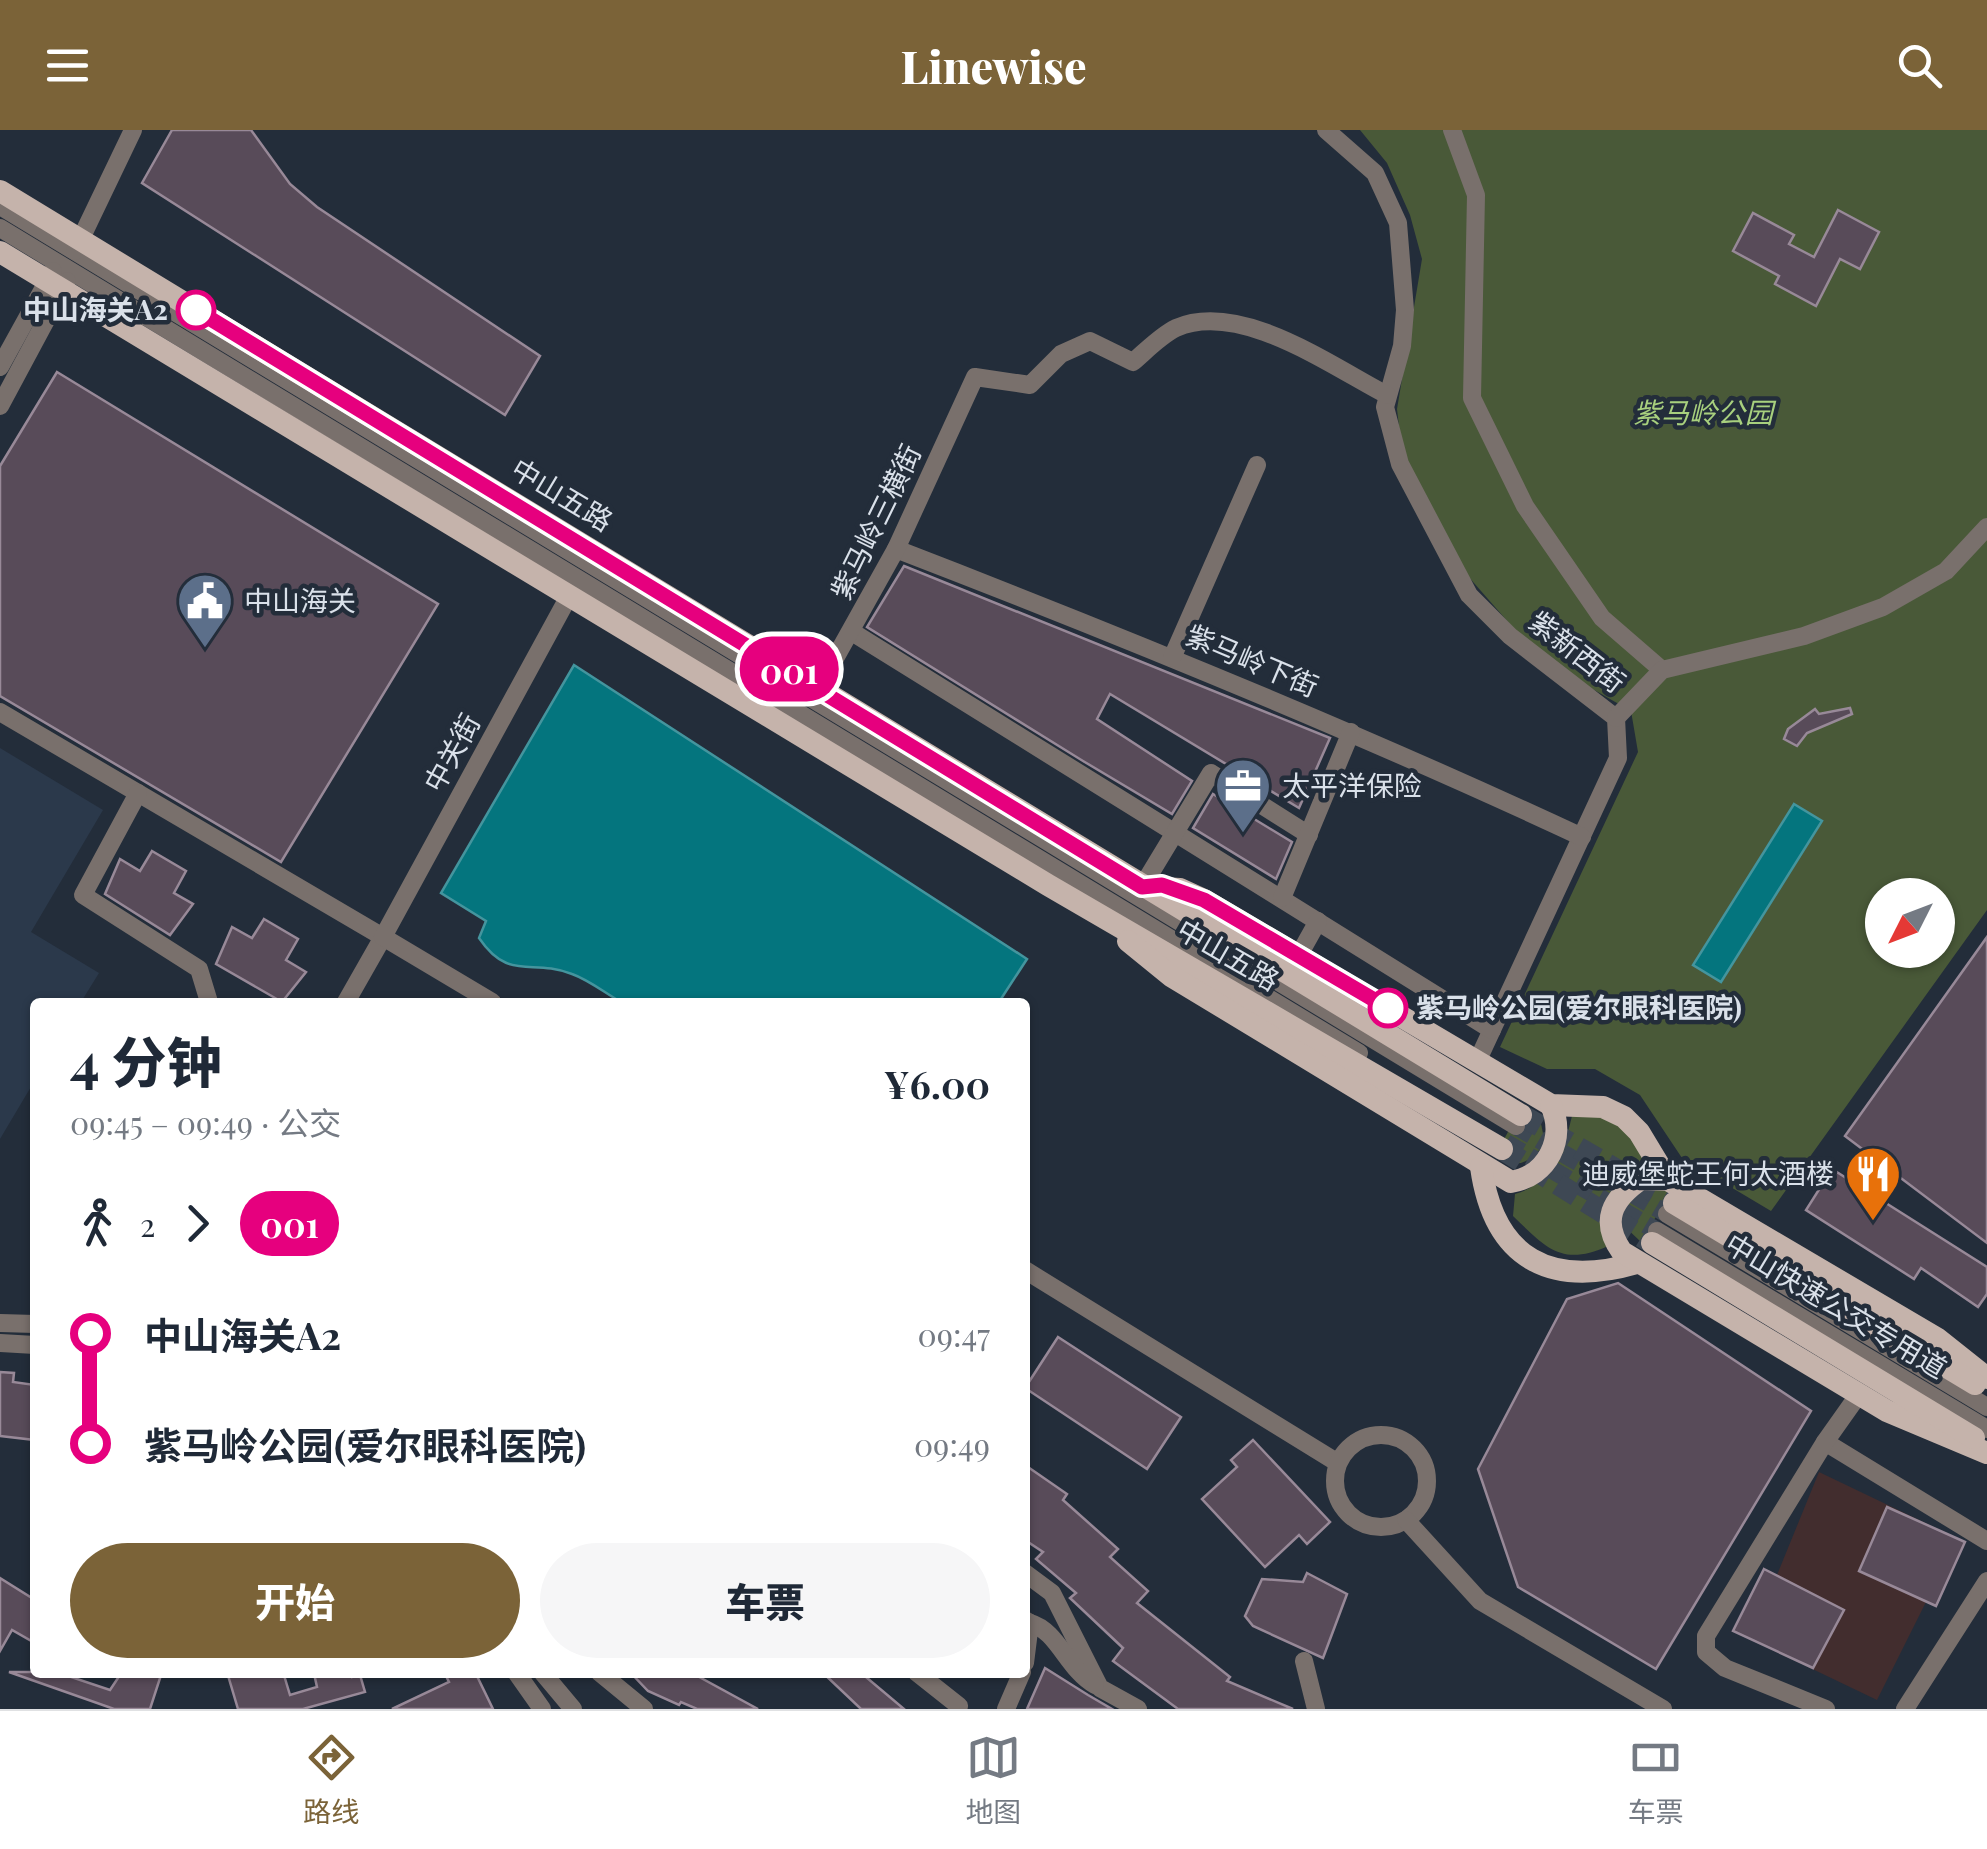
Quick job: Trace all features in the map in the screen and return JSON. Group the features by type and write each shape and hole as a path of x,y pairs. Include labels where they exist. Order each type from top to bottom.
{"main road":[{"name":"中山五路","path":"0,191 75,247 819,688 1142,887 1511,1133"},
{"name":"中山五路","path":"0,252 59,277 569,596 1116,924 1511,1133"},
{"name":"中山五路","path":"1142,887 1180,889 1551,1105 1603,1107 1624,1117 1646,1143 1668,1180 1938,1340 1987,1378"},
{"path":"1116,924 1148,962 1511,1182 1528,1179 1542,1168 1558,1132 1551,1105"},
{"path":"1481,1167 1495,1221 1531,1260 1562,1274 1592,1274 1637,1263"},
{"path":"1668,1180 1641,1180 1612,1206 1608,1224 1612,1238 1637,1263 1920,1428 1987,1450"},
{"path":"1663,1223 1987,1391"},
{"path":"1663,1223 1987,1450"}],"street":[{"path":"0,406 133,130"},
{"path":"1326,130 1375,173 1398,222 1406,310 1402,346 1386,401"},
{"path":"1452,130 1476,195 1472,398 1525,506 1602,618 1662,670"},
{"path":"0,206 75,247 1511,1133"},
{"path":"0,228 59,277 1511,1133"},
{"path":"0,367 59,277"},
{"name":"紫马岭三横街","path":"819,688 896,549 975,376 1030,385 1061,354 1090,341 1133,362 1178,327 1202,322 1254,326 1386,401"},
{"name":"紫新西街","path":"1386,401 1400,464 1460,584 1510,636 1616,718 1618,758 1477,1062"},
{"path":"1172,658 1257,465"},
{"path":"1616,718 1662,670 1804,636 1883,607 1946,571 1987,527"},
{"name":"紫马岭下街","path":"896,549 1350,732 1582,837"},
{"name":"中关街","path":"348,998 569,596"},
{"path":"852,632 1492,1030"},
{"path":"0,712 485,998"},
{"path":"1282,898 1350,732"},
{"path":"1142,887 1210,773 1309,834"},
{"path":"138,793 83,895 199,969 208,998"},
{"path":"1299,955 1318,921"},
{"name":"中山快速公交专用道","path":"1663,1223 1987,1406"},
{"name":"中山快速公交专用道","path":"1663,1223 1987,1429"},
{"path":"1030,1273 1338,1463"},
{"path":"0,1322 30,1324"},
{"path":"0,1343 30,1345"},
{"path":"1826,1709 1712,1660 1706,1652 1706,1636 1824,1442 1859,1394"},
{"path":"1386,1434 1412,1446 1422,1458 1428,1486 1424,1501 1406,1520 1385,1528 1354,1519 1336,1493 1338,1463 1346,1450 1371,1436 1386,1434"},
{"path":"1824,1442 1987,1540"},
{"path":"1406,1520 1480,1601 1663,1709"},
{"path":"1030,1576 1052,1593 1100,1688"},
{"path":"1905,1709 1987,1581"},
{"path":"1030,1622 1044,1628 1076,1674 1138,1709"},
{"path":"1304,1661 1316,1709"},
{"path":"520,1678 542,1709"},
{"path":"547,1678 573,1709"},
{"path":"606,1678 644,1709"},
{"path":"924,1678 959,1706"},
{"path":"1006,1709 1019,1678"},
{"path":"1774,1709 1784,1692"}],"shaded area":[{"path":"0,748 103,810 31,932 99,973 83,998 30,998 30,1088 0,1139"},
{"path":"1819,1472 1965,1542 1936,1606 1926,1602 1877,1700 1733,1631 1764,1569 1777,1575"}],"green space":[{"name":"紫马岭公园","path":"1360,130 1987,130 1987,910 1955,955 1955,878 1865,878 1865,968 1945,968 1771,1211 1682,1158 1640,1095 1595,1069 1547,1069 1500,1047 1638,752 1631,711 1589,687 1516,631 1467,575 1402,452 1397,409 1422,259 1410,215 1387,163"},
{"path":"1523,1104 1539,1114 1545,1143 1529,1159 1510,1163 1495,1156"},
{"path":"1574,1107 1612,1117 1652,1157 1638,1163 1620,1182 1612,1205 1608,1246 1578,1255 1545,1245 1513,1216 1515,1194 1540,1181 1556,1160"},
{"path":"1633,1186 1671,1191 1641,1242 1620,1222"}],"water":[{"path":"574,665 1027,959 1002,998 615,998 572,974 500,960 479,938 486,921 441,893"},
{"path":"1794,804 1822,821 1721,982 1693,965"}],"building":[{"path":"172,130 251,130 290,184 317,207 540,356 505,415 142,183"},
{"path":"1838,210 1879,232 1860,269 1840,259 1816,306 1775,284 1779,276 1733,251 1753,213 1794,235 1789,244 1814,257"},
{"name":"中山海关","path":"57,372 438,604 281,862 0,696 0,466"},
{"path":"904,566 1330,738 1299,808 1110,694 1097,719 1192,781 1172,814 1083,761 867,627"},
{"path":"1850,708 1852,714 1807,733 1797,746 1784,739 1788,729 1815,709 1819,714"},
{"name":"太平洋保险","path":"1213,794 1292,842 1276,879 1193,828"},
{"path":"152,851 186,871 174,893 193,904 170,935 105,894 120,859 140,871"},
{"path":"264,919 298,939 286,960 306,972 285,998 275,998 216,964 232,927 252,938"},
{"path":"1987,937 1987,1243 1845,1136"},
{"name":"迪威堡蛇王何太酒楼","path":"1832,1169 1987,1267 1987,1294 1978,1307 1921,1268 1914,1279 1806,1210"},
{"path":"1618,1283 1811,1411 1656,1669 1518,1587 1478,1469 1567,1299"},
{"path":"1058,1337 1181,1417 1147,1469 1030,1391 1030,1380"},
{"path":"0,1372 14,1373 13,1382 30,1384 30,1439 0,1436"},
{"path":"1253,1440 1330,1522 1307,1544 1299,1535 1265,1567 1202,1499 1237,1467 1231,1460"},
{"path":"1030,1468 1067,1494 1063,1500 1118,1549 1110,1557 1148,1591 1137,1603 1230,1677 1227,1681 1293,1709 1178,1709 1113,1661 1123,1648 1070,1598 1076,1593 1036,1559 1043,1552 1030,1543"},
{"path":"1887,1507 1965,1542 1936,1606 1859,1571"},
{"path":"1764,1569 1844,1610 1813,1668 1733,1631"},
{"path":"1307,1573 1347,1594 1323,1658 1253,1626 1245,1616 1262,1579 1303,1582"},
{"path":"0,1578 30,1597 30,1640 12,1630 0,1651"},
{"path":"1045,1668 1088,1695 1112,1709 1027,1709"},
{"path":"9,1672 30,1672 30,1678 74,1678 110,1690 118,1678 160,1678 150,1709 114,1709"},
{"path":"229,1678 285,1678 290,1695 317,1687 315,1678 361,1678 365,1692 303,1709 238,1709"},
{"path":"447,1678 478,1678 493,1709 392,1709 449,1682"},
{"path":"636,1678 701,1678 758,1709 697,1709 648,1691"},
{"path":"828,1678 867,1678 904,1709 861,1709"}],"tunnel":[{"path":"1521,1115 1674,1203"},
{"path":"1516,1126 1667,1214"},
{"path":"1506,1143 1657,1231"},
{"path":"1502,1149 1652,1243"}],"bus line":[{"name":"001","path":"196,310 1142,887 1162,885 1204,900 1388,1008"}],"place":[{"name":"中山海关A2","path":"196,310"},
{"name":"中山海关","path":"205,650"},
{"name":"太平洋保险","path":"1243,835"},
{"name":"紫马岭公园(爱尔眼科医院)","path":"1388,1008"},
{"name":"迪威堡蛇王何太酒楼","path":"1873,1223"}]}
